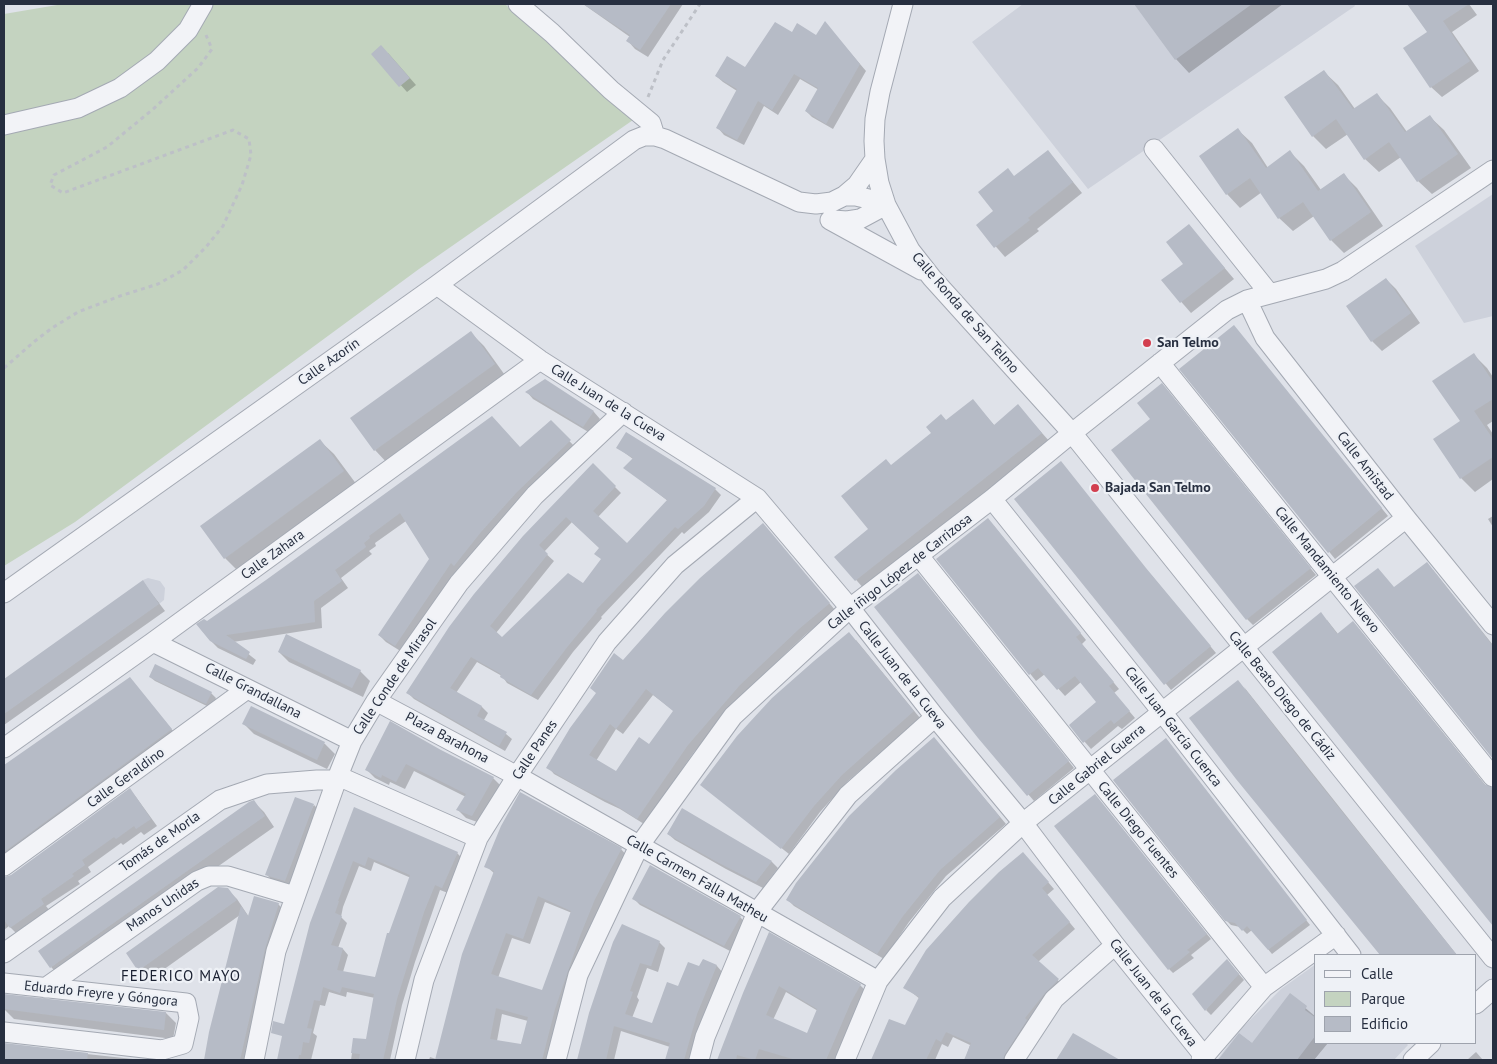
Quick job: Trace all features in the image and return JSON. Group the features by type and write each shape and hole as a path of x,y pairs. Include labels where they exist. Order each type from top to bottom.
{"street":[{"path":"518,4 651,123 655,136 665,138 800,202 813,212 911,264 932,278"},
{"name":"Calle Ronda de San Telmo","path":"904,4 880,92 875,119 875,159 879,183 886,205 910,250 932,278 1072,433"},
{"path":"4,125 78,108 120,88 157,62 188,30 200,8"},
{"name":"Calle Azorín","path":"4,593 437,285 634,140 644,136 655,136"},
{"path":"1154,149 1269,293"},
{"path":"800,202 816,204 832,202 844,196 857,185 875,159"},
{"path":"1072,433 1227,310 1247,300 1326,279 1343,271 1493,170"},
{"path":"844,196 867,198 886,205"},
{"path":"830,220 847,221 860,219 886,205"},
{"name":"Calle Juan de la Cueva","path":"437,285 540,360 757,498 850,608 1023,823 1202,1058"},
{"name":"Calle Amistad","path":"1247,300 1265,338 1406,518 1493,625"},
{"name":"Calle Zahara","path":"4,748 153,642 540,360"},
{"name":"Calle Mandamiento Nuevo","path":"1160,363 1493,777"},
{"name":"Calle Conde de Mirasol","path":"254,1060 276,951 337,778 352,741 376,701 459,583 535,495 623,412"},
{"name":"Calle íñigo López de Carrizosa","path":"556,1060 578,975 639,846 733,716 850,608 992,499 1072,433"},
{"name":"Calle Beato Diego de Cádiz","path":"1072,433 1493,958"},
{"name":"Calle Panes","path":"405,1060 424,980 478,838 517,776 607,642 675,565 757,498"},
{"name":"Calle Juan García Cuenca","path":"992,499 1162,712 1350,954"},
{"name":"Calle Gabriel Guerra","path":"845,1060 878,981 942,898 1023,823 1406,518"},
{"name":"Calle Diego Fuentes","path":"919,556 1264,987"},
{"name":"Calle Grandallana","path":"153,642 352,741"},
{"name":"Calle Geraldino","path":"4,866 248,689"},
{"name":"Plaza Barahona","path":"376,701 517,776"},
{"path":"699,1060 704,1037 757,912 848,795 935,716"},
{"name":"Calle Carmen Falla Matheu","path":"517,776 878,981"},
{"path":"337,778 478,838"},
{"name":"Tomás de Morla","path":"4,953 220,800 266,784 337,778"},
{"name":"Manos Unidas","path":"45,988 197,881 209,876 228,876 296,896"},
{"path":"1202,1058 1264,987 1336,935"},
{"path":"1014,1060 1054,999 1115,945"},
{"name":"Eduardo Freyre y Góngora","path":"4,983 186,1003 189,1018 183,1044 162,1050 4,1032"},
{"path":"1477,1003 1493,989"}],"path":[{"path":"638,112 647,98 663,60 700,4"},
{"path":"4,368 35,340 78,312 158,284 183,270 206,247 223,226 242,185 251,155 249,139 233,130 63,193 50,185 54,176 107,147 152,110 198,68 212,49 200,8"}],"shaded area":[{"path":"1023,4 1354,4 1355,6 1088,189 972,42"},
{"path":"1493,194 1493,316 1464,323 1415,246"},
{"path":"148,578 160,581 165,588 164,600 159,604 143,580"},
{"path":"1314,965 1314,1044 1408,1045 1394,1060 1217,1060 1238,1032 1281,989"}],"green space":[{"path":"63,4 505,4 633,120 419,269 75,522 4,566 4,14"}],"building":[{"path":"583,4 671,4 640,50 626,41 630,35"},
{"path":"1134,4 1252,4 1175,60"},
{"path":"1407,4 1469,4 1443,21 1470,61 1430,88 1403,48 1427,32"},
{"path":"825,21 860,64 826,124 805,111 818,88 794,74 772,110 758,101 737,140 716,128 737,89 715,76 727,56 745,67 775,22 792,32 797,23 816,35"},
{"path":"381,45 410,78 399,87 371,54"},
{"path":"1324,70 1353,109 1377,93 1405,132 1430,115 1458,154 1417,182 1389,142 1364,160 1336,119 1312,137 1284,97"},
{"path":"1238,128 1266,168 1290,150 1318,191 1344,173 1371,212 1330,241 1303,202 1278,219 1250,178 1226,195 1199,156"},
{"path":"1048,150 1073,182 1028,218 1030,220 994,248 976,225 993,211 978,192 1008,168 1014,176"},
{"path":"1189,224 1225,268 1180,303 1161,280 1183,264 1166,242"},
{"path":"1386,278 1411,313 1371,342 1346,306"},
{"path":"1234,325 1382,508 1328,553 1179,369"},
{"path":"471,331 495,364 374,451 350,418"},
{"path":"1474,353 1493,382 1493,399 1474,411 1493,439 1493,457 1460,479 1433,439 1460,421 1432,381"},
{"path":"545,379 594,411 583,427 525,392"},
{"path":"1162,383 1311,568 1246,620 1111,450 1150,419 1137,403"},
{"path":"973,399 994,425 1018,404 1042,433 855,581 834,557 868,529 841,496 886,459 891,465 931,433 926,427 941,414 946,420"},
{"path":"492,416 520,447 551,420 571,440 517,492 454,566 451,563 395,646 378,635 429,559 400,513 369,536 370,538 364,543 366,547 335,570 342,581 314,601 315,622 226,635 250,652 246,659 210,641 196,624 204,619 207,621 266,580"},
{"path":"626,432 716,488 704,506 678,529 675,527 596,610 531,695 500,677 501,674 471,657 450,688 482,706 477,716 507,732 499,746 406,693 449,627 474,594 523,536 593,463 616,486 593,511 627,543 667,500 623,468 633,458 616,448","holes":["566,517 599,548 594,554 601,559 583,583 568,573 502,637 490,626 548,554 539,545"]},
{"path":"320,439 344,471 224,559 200,526"},
{"path":"1061,461 1211,646 1164,685 1014,499"},
{"path":"988,518 1081,633 1076,637 1114,682 1109,686 1130,711 1114,724 1111,720 1083,743 1069,725 1096,702 1075,676 1057,690 1038,668 1029,675 936,559"},
{"path":"763,523 830,603 799,629 740,685 688,745 637,819 612,803 546,768 570,728 596,693 590,688 614,653 623,660 665,613 700,578","holes":["646,689 673,711 649,744 639,737 616,771 589,755 610,724 616,729"]},
{"path":"1427,562 1493,646 1493,759 1354,586 1378,568 1394,587"},
{"path":"918,573 1069,761 1027,796 978,738 874,607"},
{"path":"143,580 159,604 4,714 4,679"},
{"path":"1321,612 1337,634 1353,621 1484,784 1493,788 1493,926 1272,652"},
{"path":"849,632 914,711 842,775 814,806 781,849 700,785 737,736 772,698"},
{"path":"286,634 361,670 352,688 278,652"},
{"path":"155,664 212,692 206,704 149,677"},
{"path":"130,677 172,729 4,852 4,765"},
{"path":"1238,680 1456,954 1379,954 1236,779 1189,718"},
{"path":"251,706 325,742 317,760 242,724"},
{"path":"390,721 494,777 472,816 456,810 466,794 406,764 396,782 382,775 381,778 365,770"},
{"path":"934,737 1000,817 940,870 903,916 877,954 786,900 796,883 849,816 896,770"},
{"path":"1166,738 1307,920 1268,950 1247,926 1242,931 1235,923 1225,921 1113,780"},
{"path":"130,788 151,819 136,829 134,826 116,839 114,837 82,860 85,865 72,874 74,876 41,899 44,904 10,928 4,920 4,877 11,875"},
{"path":"520,792 622,848 595,899 580,936 555,1009 542,1060 435,1060 462,954 494,871 484,867 501,826","holes":["538,896 571,911 542,990 491,974 506,933 523,939","496,1008 528,1017 521,1044 490,1039"]},
{"path":"1095,794 1207,934 1187,950 1190,952 1168,970 1054,826"},
{"path":"295,797 314,804 285,881 265,875"},
{"path":"254,800 265,816 50,968 38,951"},
{"path":"354,807 458,852 442,888 435,885 424,912 397,999 383,1060 359,1060 360,1054 351,1053 353,1038 366,1039 374,994 342,987 340,993 323,987 320,1001 314,1000 307,1028 312,1029 309,1043 303,1042 301,1055 299,1055 298,1060 277,1060 282,1036 271,1033 273,1021 284,1024 310,923","holes":["368,857 410,875 389,933 387,933 375,977 337,970 343,948 331,945 342,916 335,913 353,861 365,866"]},
{"path":"682,808 772,861 756,882 667,834"},
{"path":"1023,852 1049,882 1042,888 1070,922 1032,955 1059,979 1025,1018 1027,1020 1003,1060 964,1060 971,1043 946,1032 941,1042 936,1039 926,1060 871,1060 889,1019 905,1025 919,997 903,988 926,950 969,902 999,872"},
{"path":"650,865 741,916 724,946 632,899"},
{"path":"218,887 228,888 237,900 138,971 126,953"},
{"path":"254,896 279,903 265,949 240,1060 204,1060 209,1032 241,906 248,916"},
{"path":"622,924 660,941 651,966 640,963 630,991 633,992 625,1014 652,1023 667,982 678,986 688,962 699,966 703,959 717,965 697,1014 684,1060 665,1060 670,1043 614,1026 606,1060 577,1060 589,1013 613,942"},
{"path":"769,932 861,984 851,1002 826,1060 796,1060 759,1049 755,1060 737,1055 736,1060 717,1060","holes":["779,986 817,1009 807,1033 766,1015"]},
{"path":"1227,959 1239,974 1205,1011 1192,994"},
{"path":"1290,993 1307,1006 1305,1010 1314,1017 1314,1038 1297,1060 1218,1060 1239,1033 1252,1043"},
{"path":"4,994 166,1012 164,1030 4,1009"},
{"path":"1073,1033 1120,1060 1056,1060"},
{"path":"4,1043 88,1053 87,1060 4,1060"}],"place":[{"name":"San Telmo","path":"1147,343"},
{"name":"Bajada San Telmo","path":"1095,488"}],"district":[{"name":"FEDERICO MAYO","path":"181,977"}]}
